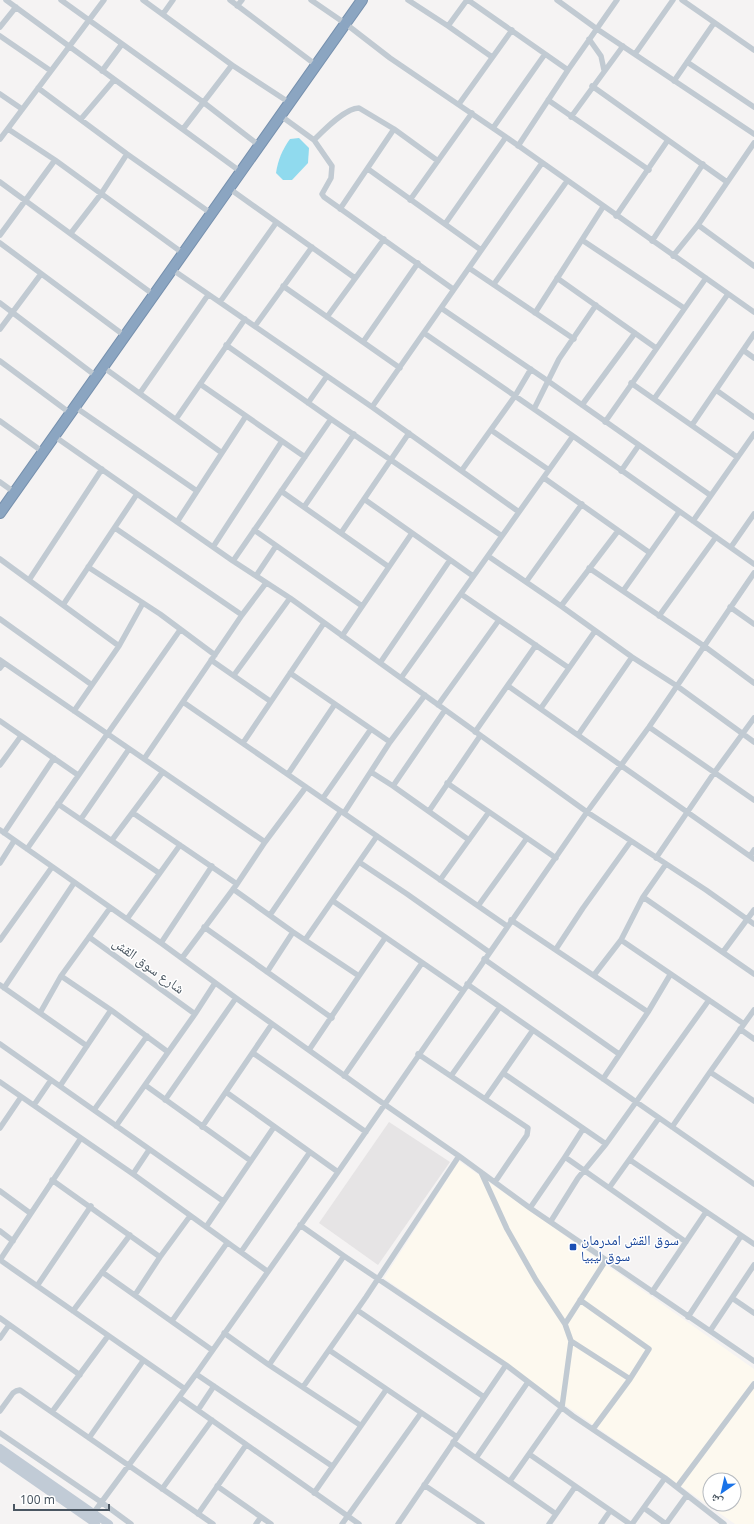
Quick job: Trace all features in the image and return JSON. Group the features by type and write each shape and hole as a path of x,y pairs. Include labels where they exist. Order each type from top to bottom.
{"highway":[{"path":"0,513 362,0"}],"main road":[{"path":"0,1448 94,1520"},
{"path":"0,1457 94,1520 109,1524"}],"street":[{"path":"6,0 242,172"},
{"path":"61,0 203,102 260,146"},
{"path":"0,139 104,0"},
{"path":"143,0 232,65 290,103"},
{"path":"163,14 173,0"},
{"path":"230,0 316,65"},
{"path":"238,6 242,0"},
{"path":"311,0 346,24 390,58 472,113 603,207 754,312"},
{"path":"408,0 416,2 492,57"},
{"path":"448,26 467,0 568,70"},
{"path":"557,0 565,2 597,29 754,134"},
{"path":"518,146 589,39 617,0"},
{"path":"635,54 673,0"},
{"path":"682,0 754,50"},
{"path":"0,27 16,7"},
{"path":"674,81 714,23"},
{"path":"458,104 512,30"},
{"path":"0,36 51,71"},
{"path":"589,39 601,56 604,70"},
{"path":"102,71 122,44"},
{"path":"571,117 592,86 623,46"},
{"path":"493,128 545,54"},
{"path":"687,62 754,108"},
{"path":"183,129 232,65"},
{"path":"81,119 114,80"},
{"path":"592,86 727,182"},
{"path":"38,88 127,154 212,214"},
{"path":"0,94 22,109"},
{"path":"548,100 649,170"},
{"path":"314,140 333,123 356,108 362,108 438,161"},
{"path":"410,200 472,113"},
{"path":"281,116 314,140 332,166 331,178 322,195 418,263 453,290"},
{"path":"8,128 55,160 184,254"},
{"path":"340,209 394,129"},
{"path":"445,224 506,137"},
{"path":"616,216 649,170 668,140"},
{"path":"674,256 698,225 754,143"},
{"path":"71,233 101,194 127,154"},
{"path":"0,235 55,160"},
{"path":"372,407 542,163"},
{"path":"652,241 703,164"},
{"path":"368,168 410,200 481,250"},
{"path":"494,284 567,181"},
{"path":"0,182 71,233 154,296"},
{"path":"230,189 355,278"},
{"path":"535,313 603,207"},
{"path":"220,302 276,223"},
{"path":"698,225 754,266"},
{"path":"327,317 384,239"},
{"path":"582,240 684,308"},
{"path":"0,243 125,336"},
{"path":"254,326 312,247"},
{"path":"364,342 418,263"},
{"path":"468,268 574,339"},
{"path":"172,270 372,407 519,512"},
{"path":"0,329 41,274"},
{"path":"557,278 656,348"},
{"path":"604,422 706,278"},
{"path":"283,286 400,368"},
{"path":"654,399 728,294"},
{"path":"140,393 208,295"},
{"path":"0,303 96,376"},
{"path":"534,408 559,359 596,305"},
{"path":"440,308 531,369 604,422 710,495"},
{"path":"176,419 245,319"},
{"path":"582,405 634,332"},
{"path":"424,333 534,408 754,564"},
{"path":"692,425 754,334"},
{"path":"226,345 502,536"},
{"path":"743,350 754,358"},
{"path":"0,361 72,410 197,491"},
{"path":"102,367 222,453"},
{"path":"462,470 515,396 531,369"},
{"path":"308,403 326,376"},
{"path":"631,383 737,457"},
{"path":"200,384 305,457"},
{"path":"716,390 754,417"},
{"path":"177,522 246,416"},
{"path":"233,561 332,419"},
{"path":"0,421 43,452"},
{"path":"491,430 549,470"},
{"path":"304,506 354,434"},
{"path":"341,533 409,434"},
{"path":"693,521 754,434"},
{"path":"54,436 233,561 290,598 587,812 754,924"},
{"path":"401,678 573,436"},
{"path":"213,547 282,441"},
{"path":"622,471 639,446"},
{"path":"29,580 102,469"},
{"path":"544,478 650,553"},
{"path":"0,482 14,492"},
{"path":"281,491 389,567"},
{"path":"64,605 137,494"},
{"path":"364,499 473,576"},
{"path":"526,582 582,504"},
{"path":"623,591 679,512"},
{"path":"731,547 754,514"},
{"path":"115,528 242,615"},
{"path":"254,530 362,606"},
{"path":"561,606 618,531"},
{"path":"342,636 412,533"},
{"path":"659,616 716,537"},
{"path":"256,576 276,546"},
{"path":"488,556 632,657 677,686 754,742"},
{"path":"0,559 119,646"},
{"path":"380,663 450,560"},
{"path":"88,567 143,603 215,655"},
{"path":"589,568 704,646 754,683"},
{"path":"94,1520 101,1502 196,1374 338,1172 466,984 587,812 649,727 754,573"},
{"path":"144,759 242,615 266,583"},
{"path":"461,594 569,668"},
{"path":"234,675 290,598"},
{"path":"74,711 119,646 143,603"},
{"path":"730,608 754,624"},
{"path":"0,620 92,685"},
{"path":"438,705 499,620"},
{"path":"243,743 324,623"},
{"path":"27,849 180,630"},
{"path":"541,708 595,631"},
{"path":"429,811 477,734 536,645"},
{"path":"578,735 632,657"},
{"path":"211,660 270,701"},
{"path":"0,668 2,661 265,842"},
{"path":"290,673 390,742"},
{"path":"508,686 752,858 754,850"},
{"path":"270,915 371,772 390,742 425,695"},
{"path":"183,702 507,926"},
{"path":"288,774 335,704"},
{"path":"394,786 445,710"},
{"path":"656,858 714,773 754,718"},
{"path":"0,721 78,775"},
{"path":"649,727 754,800"},
{"path":"323,798 371,729"},
{"path":"1,763 21,736"},
{"path":"81,819 129,749"},
{"path":"54,758 2,832 161,943 344,1076 459,1156 530,1208 754,1362"},
{"path":"112,840 162,772"},
{"path":"371,772 394,786 469,840"},
{"path":"447,783 556,858"},
{"path":"182,958 306,787"},
{"path":"58,804 159,873"},
{"path":"440,880 489,812"},
{"path":"133,813 237,884"},
{"path":"305,940 376,836"},
{"path":"478,906 527,838"},
{"path":"0,863 14,841"},
{"path":"556,949 583,908 631,841"},
{"path":"127,919 180,845"},
{"path":"359,862 489,952"},
{"path":"594,975 621,940 643,897 666,864"},
{"path":"161,943 212,866"},
{"path":"0,940 52,867"},
{"path":"74,883 2,987 87,1046"},
{"path":"233,889 293,932 359,976"},
{"path":"643,897 754,974"},
{"path":"333,901 462,990"},
{"path":"40,1013 61,976 110,908"},
{"path":"723,952 754,910"},
{"path":"511,920 648,1012"},
{"path":"204,928 332,1018"},
{"path":"267,972 293,932"},
{"name":"شارع سوق القش","path":"89,937 195,1014"},
{"path":"309,1050 385,938"},
{"path":"621,940 670,975 709,1000 742,1026 754,1039"},
{"path":"484,959 619,1054"},
{"path":"344,1076 422,963"},
{"path":"603,1079 648,1012 670,975"},
{"path":"61,976 111,1010 168,1052"},
{"path":"116,1126 195,1014 215,983"},
{"path":"466,984 754,1184"},
{"path":"165,1100 236,998"},
{"path":"551,1222 583,1171 606,1144 709,1000"},
{"path":"451,1076 500,1007"},
{"path":"60,1086 111,1010"},
{"path":"672,1127 754,1010"},
{"path":"202,1127 272,1024"},
{"path":"485,1099 533,1030"},
{"path":"94,1110 147,1036"},
{"path":"0,1044 223,1201"},
{"path":"253,1053 366,1132"},
{"path":"418,1054 529,1129 495,1182"},
{"path":"710,1072 754,1101"},
{"path":"503,1073 606,1144"},
{"path":"34,1105 51,1080"},
{"path":"0,1082 267,1271"},
{"path":"145,1085 251,1161"},
{"path":"226,1092 338,1172"},
{"path":"0,1128 21,1097"},
{"path":"609,1188 659,1118"},
{"path":"206,1227 274,1127"},
{"path":"530,1208 583,1129"},
{"path":"81,1138 0,1260 185,1389"},
{"path":"132,1174 149,1150"},
{"path":"240,1252 310,1152"},
{"path":"303,1388 358,1310 459,1156"},
{"path":"565,1157 686,1242"},
{"path":"630,1160 754,1244"},
{"path":"481,1172 499,1213 519,1251 565,1324 571,1341 562,1407 510,1482"},
{"path":"52,1180 91,1206 160,1257"},
{"path":"0,1191 30,1213"},
{"path":"37,1286 91,1206"},
{"path":"652,1292 706,1212"},
{"path":"135,1295 190,1216"},
{"path":"300,1225 506,1365 562,1407 665,1478 687,1495 715,1522 724,1524"},
{"path":"0,1231 13,1241"},
{"path":"72,1311 130,1235"},
{"path":"688,1316 741,1236"},
{"path":"172,1321 227,1242"},
{"path":"269,1365 344,1256"},
{"path":"565,1324 606,1260"},
{"path":"710,1331 754,1265"},
{"path":"102,1272 212,1350"},
{"path":"732,1298 754,1313"},
{"path":"580,1300 649,1350 630,1379 593,1429"},
{"path":"358,1310 484,1397"},
{"path":"0,1318 80,1374"},
{"path":"0,1338 9,1325"},
{"path":"224,1333 269,1365 360,1425"},
{"path":"52,1412 108,1336"},
{"path":"571,1341 630,1379"},
{"path":"329,1350 421,1413 476,1458 556,1514"},
{"path":"89,1438 143,1361"},
{"path":"398,1524 506,1365"},
{"path":"196,1374 332,1466"},
{"path":"476,1458 528,1382"},
{"path":"677,1488 754,1384"},
{"path":"198,1410 214,1386"},
{"path":"0,1411 13,1393 20,1390 213,1524"},
{"path":"314,1493 360,1425 386,1390"},
{"path":"179,1397 358,1524"},
{"path":"342,1524 421,1413"},
{"path":"162,1489 212,1420"},
{"path":"0,1433 131,1524"},
{"path":"198,1514 246,1445"},
{"path":"529,1454 631,1524 665,1478"},
{"path":"424,1485 482,1524"},
{"path":"217,1486 271,1524"},
{"path":"549,1524 575,1487"},
{"path":"644,1508 666,1524 687,1495"},
{"path":"601,1524 610,1511"},
{"path":"256,1524 261,1517"}],"shaded area":[{"path":"389,1122 450,1162 378,1265 319,1223"},
{"path":"459,1161 754,1369 754,1524 735,1524 718,1512 742,1512 742,1472 702,1472 702,1501 384,1278"}],"water":[{"path":"299,138 309,148 308,163 292,180 283,180 276,173 281,155 290,139"}],"place":[{"name":"سوق القش امدرمان سوق ليبيا","path":"573,1247"}]}
